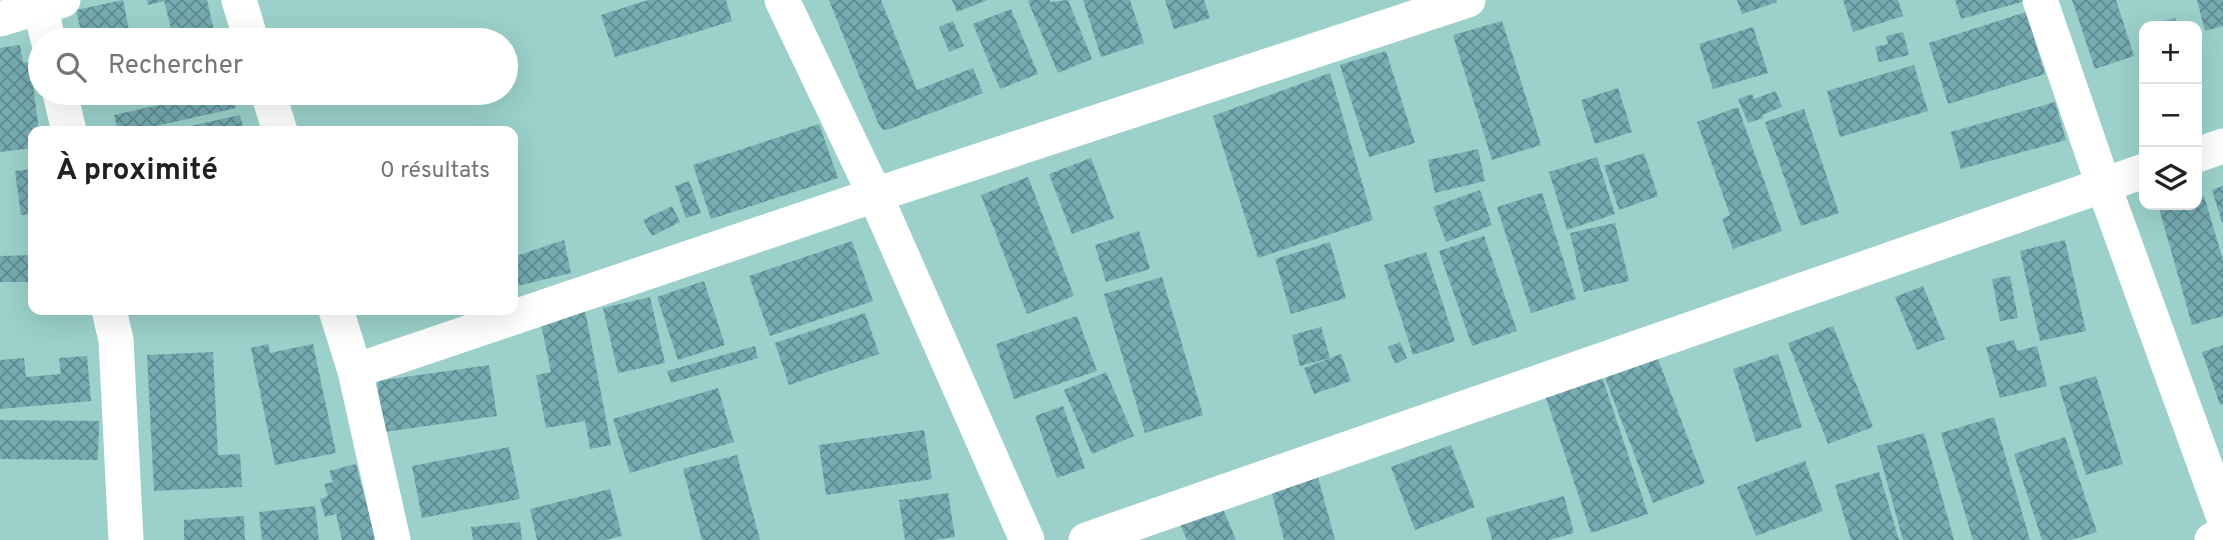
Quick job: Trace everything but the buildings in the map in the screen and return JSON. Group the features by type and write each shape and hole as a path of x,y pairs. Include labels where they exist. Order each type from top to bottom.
{"street":[{"path":"239,0 247,28"},
{"path":"782,0 875,195 1027,540"},
{"path":"355,371 875,195 1468,0"},
{"path":"2040,0 2103,184 2223,515"},
{"path":"0,19 48,12"},
{"path":"63,105 68,126"},
{"path":"272,105 278,126"},
{"path":"2202,153 2223,146"},
{"path":"1086,540 2139,173"},
{"path":"110,315 116,340 125,540"},
{"path":"338,315 355,371 393,540"},
{"path":"2211,540 2223,537"}]}
